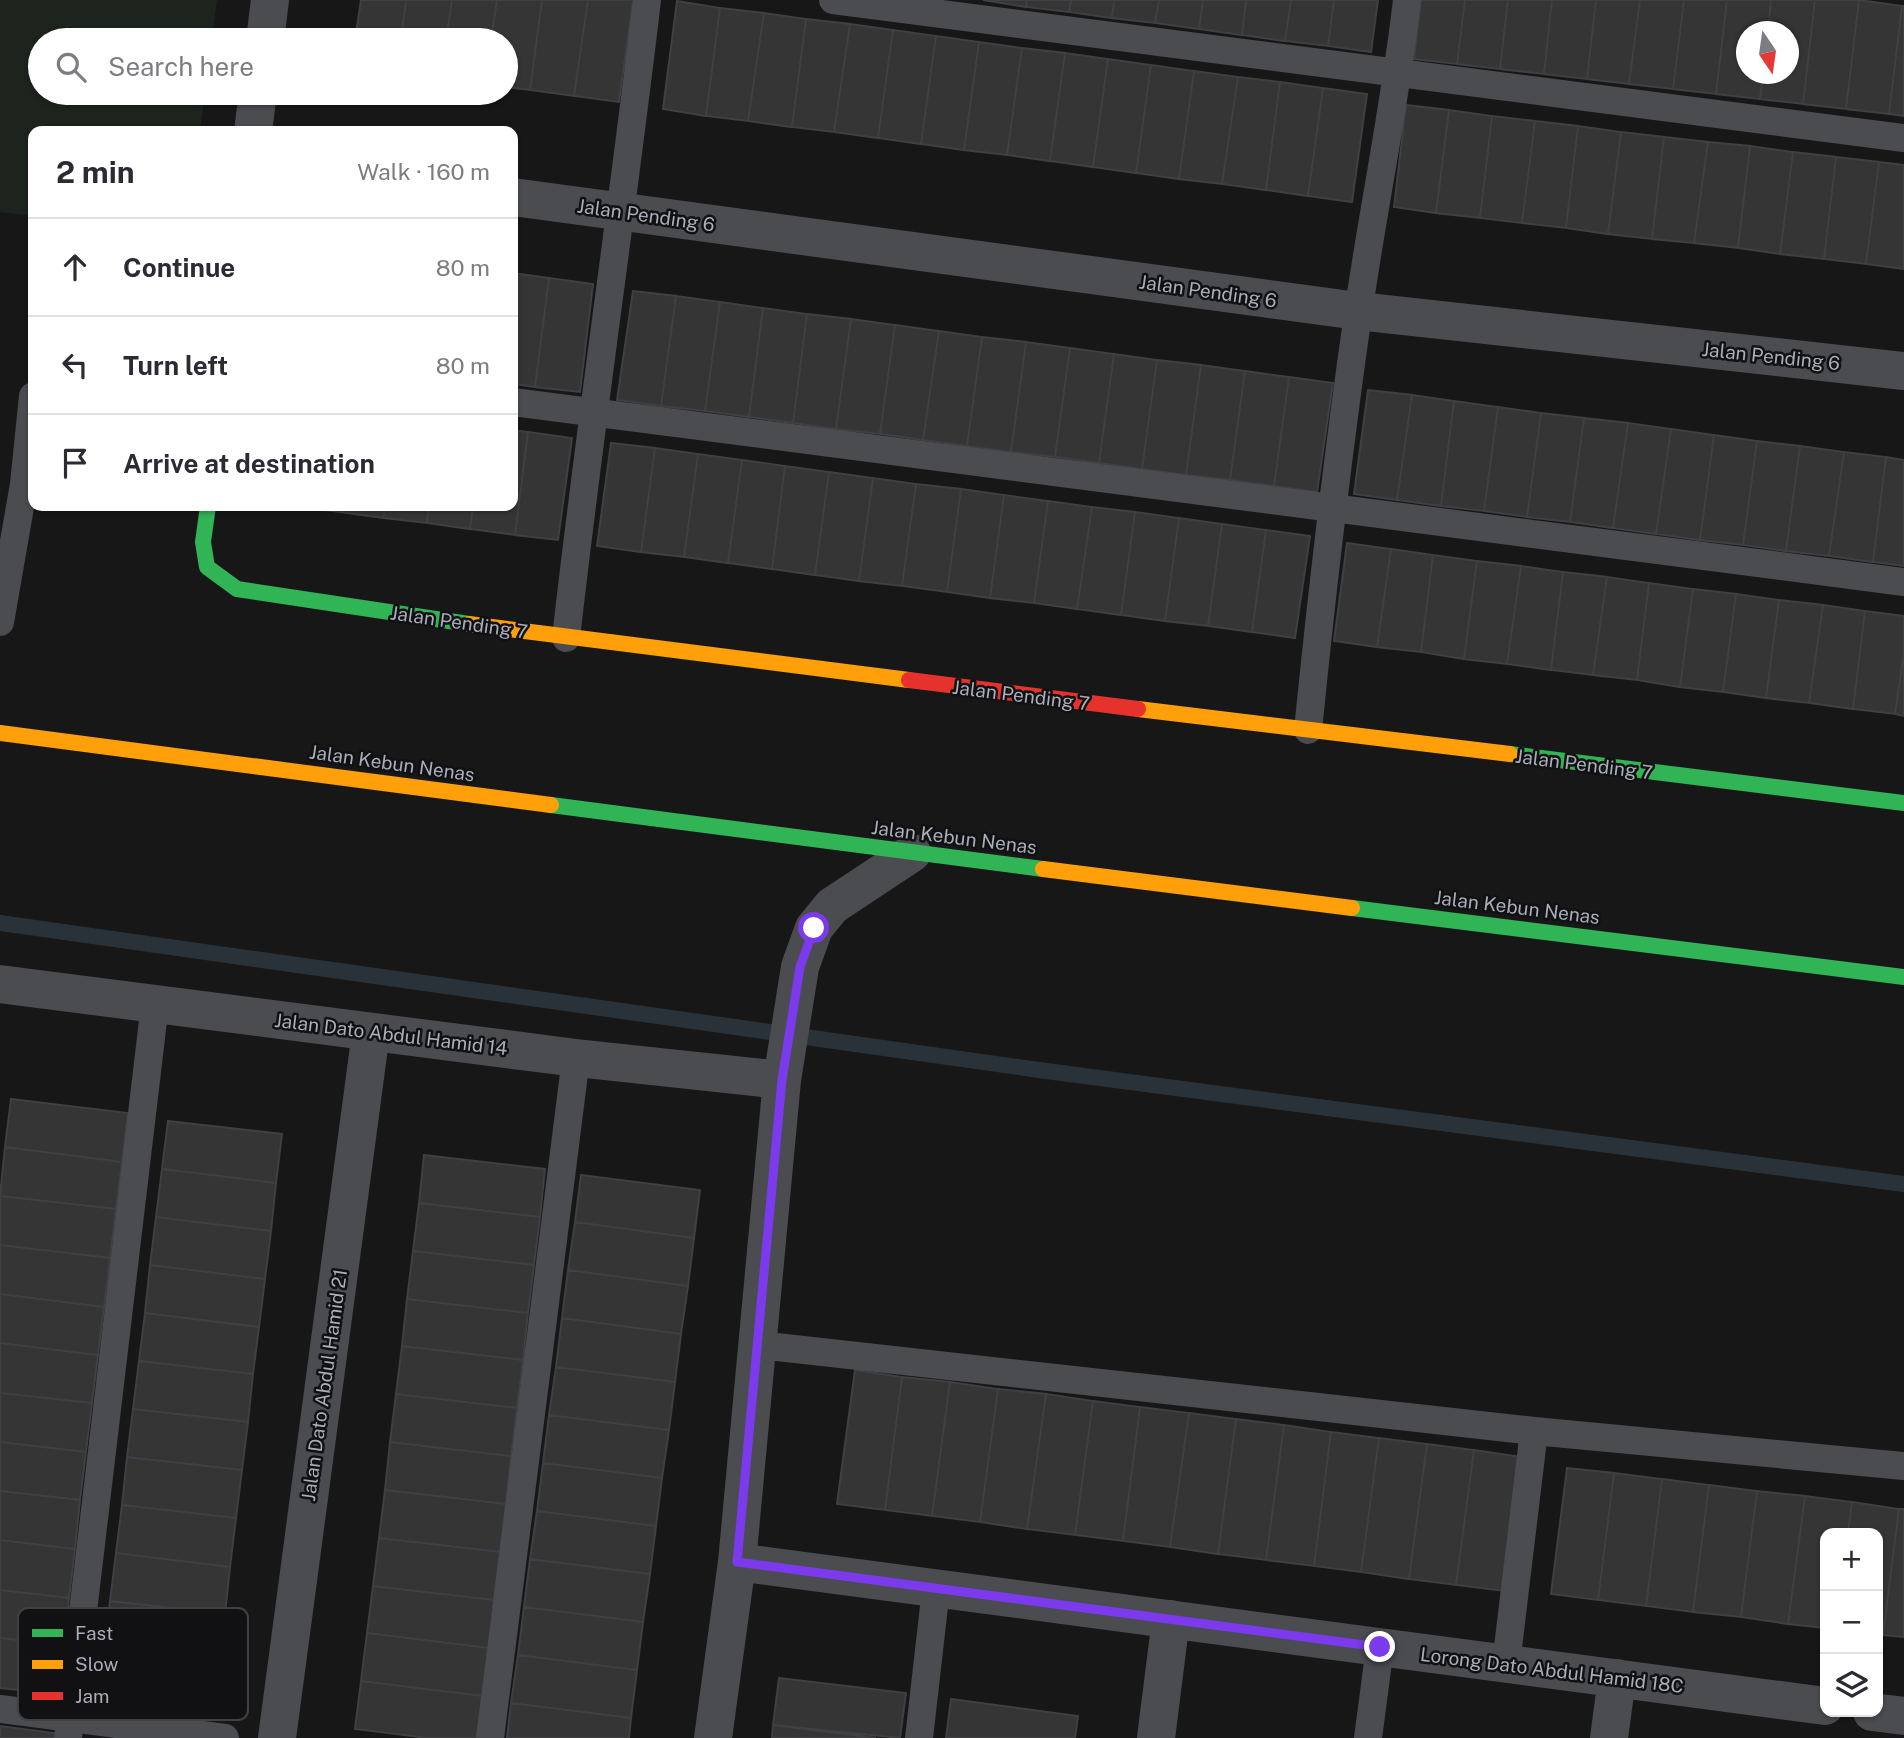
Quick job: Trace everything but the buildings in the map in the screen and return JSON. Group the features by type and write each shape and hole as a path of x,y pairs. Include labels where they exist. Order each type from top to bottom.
{"street":[{"path":"266,28 270,0"},
{"path":"254,126 256,105"},
{"name":"Jalan Pending 6","path":"518,198 1358,311 1904,371"},
{"name":"Jalan Pending 7","path":"207,511 204,542 208,567 237,589 566,638 1904,803"},
{"name":"Jalan Kebun Nenas","path":"0,733 912,853 1904,977"},
{"path":"713,1738 737,1562 782,1080 800,967 814,928 832,906 912,853"},
{"name":"Jalan Dato Abdul Hamid 14","path":"0,984 576,1058 782,1080"},
{"name":"Jalan Dato Abdul Hamid 21","path":"277,1738 370,1032"},
{"name":"Lorong Dato Abdul Hamid 18C","path":"737,1562 1820,1705"},
{"path":"1156,1738 1171,1619"},
{"path":"1609,1738 1617,1678"},
{"path":"1883,1713 1904,1716"}],"lane":[{"path":"566,638 592,413 623,212 647,0"},
{"path":"833,0 1904,138"},
{"path":"1308,730 1331,507 1358,311 1399,73 1407,0"},
{"path":"518,403 1904,582"},
{"path":"0,622 12,483 28,417"},
{"path":"83,1608 155,1004"},
{"path":"490,1738 576,1058"},
{"path":"759,1345 1534,1431 1904,1466"},
{"path":"1506,1664 1534,1431"},
{"path":"919,1738 936,1589"},
{"path":"1368,1738 1380,1647"},
{"path":"0,1709 18,1714"},
{"path":"40,1720 69,1728 225,1738"}],"shaded area":[{"path":"0,0 217,0 214,28 28,28 28,105 203,105 201,126 28,126 28,215 0,212"}],"waterway":[{"path":"0,923 1039,1070 1904,1184"}],"traffic: fast":[{"path":"207,511 203,542 207,567 237,589 469,624"},
{"path":"1510,754 1904,803"},
{"path":"551,805 1043,869"},
{"path":"1352,908 1904,977"}],"traffic: slow":[{"path":"469,624 909,680"},
{"path":"1138,709 1510,754"},
{"path":"0,733 551,805"},
{"path":"1043,869 1352,908"}],"traffic: jam":[{"path":"909,680 1138,709"}],"route":[{"path":"814,928 800,967 782,1080 737,1562 1380,1647"}]}
